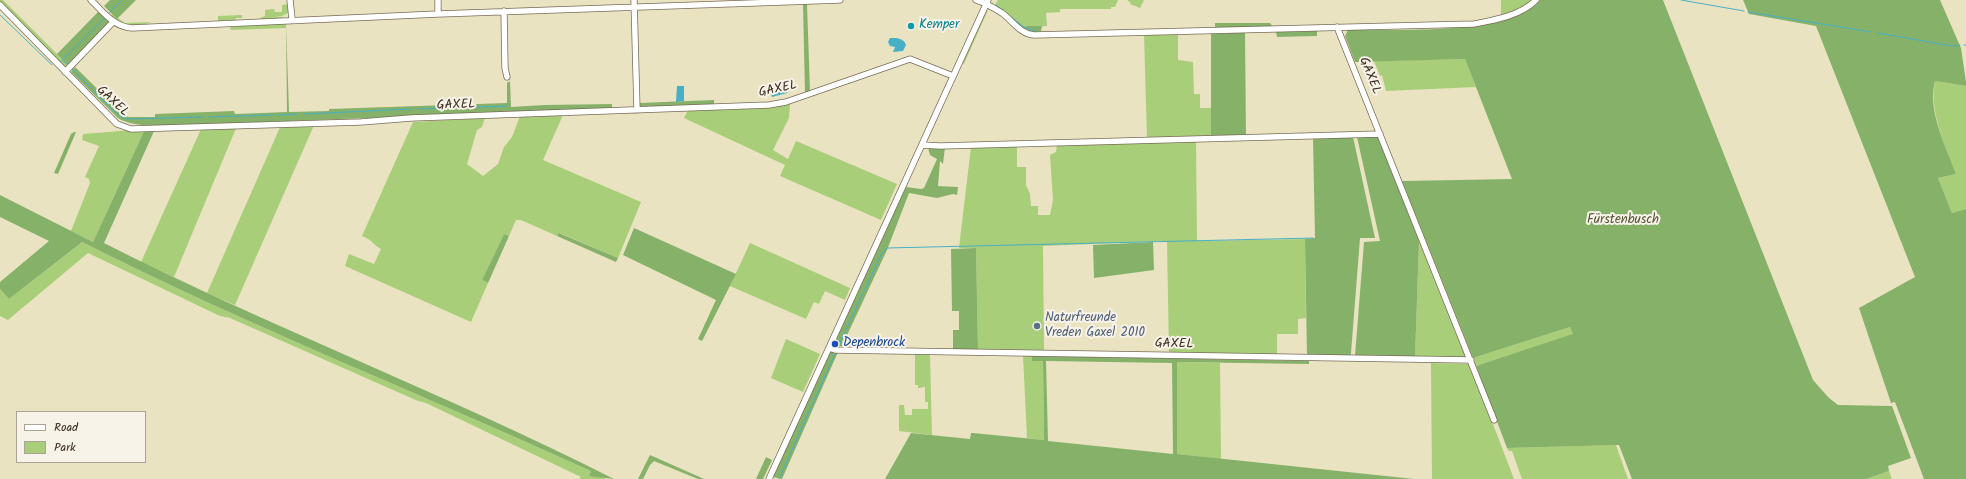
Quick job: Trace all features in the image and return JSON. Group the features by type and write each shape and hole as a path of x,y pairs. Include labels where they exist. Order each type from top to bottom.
{"street":[{"path":"91,0 109,18 121,27 132,28 292,19 504,11 635,3 840,0"},
{"path":"290,0 292,19"},
{"path":"438,0 438,14"},
{"path":"976,0 987,2 1022,31 1029,34 1474,24 1507,16 1528,7 1536,0"},
{"path":"769,479 987,2"},
{"path":"635,3 637,110"},
{"name":"GAXEL","path":"0,5 117,124 130,129 361,122 412,118 774,105 910,59 953,76"},
{"path":"504,11 505,68 507,76"},
{"path":"65,72 109,18"},
{"name":"GAXEL","path":"1337,27 1494,420"},
{"path":"922,145 940,146 1380,134"},
{"name":"GAXEL","path":"829,348 835,350 1079,355 1471,360"}],"green space":[{"path":"0,0 3,0 69,66 65,67 0,3"},
{"path":"110,0 136,0 117,19 104,6"},
{"path":"998,0 1118,0 1115,7 1111,7 1111,9 1060,9 1060,12 1046,13 1047,26 1030,27 1036,32 1041,31 1041,33 1028,33 991,5 992,2 995,5"},
{"path":"1127,0 1144,0 1140,8 1130,4 1131,3"},
{"path":"1501,0 1532,0 1520,9 1501,15"},
{"name":"Fürstenbusch","path":"1540,0 1663,0 1813,380 1829,398 1838,405 1892,406 1911,458 1888,466 1889,471 1866,479 1632,479 1619,445 1507,448 1476,366 1573,334 1570,327 1473,358 1402,181 1512,179 1465,59 1355,62 1345,36 1348,30 1420,30 1479,25 1505,20 1526,12"},
{"path":"1743,0 1940,0 1961,48 1966,82 1966,86 1935,81 1933,92 1935,116 1956,174 1938,178 1952,213 1966,209 1966,479 1924,479 1895,402 1891,403 1859,308 1915,277 1816,26 1749,14"},
{"path":"288,4 288,13 275,17 282,17 288,14 281,18 260,18 265,16 265,10 274,9 275,12 282,12 282,5"},
{"path":"803,4 807,4 810,91 805,93"},
{"path":"989,9 964,64 962,62 985,12"},
{"path":"99,11 110,21 69,66 57,54"},
{"path":"112,14 125,23 151,22 134,26 120,22 111,16"},
{"path":"242,15 242,18 236,18 235,20 218,21 218,16"},
{"path":"286,22 286,28 231,30 230,27"},
{"path":"286,22 289,112 329,111 329,109 507,103 507,83 510,81 511,107 612,104 612,109 160,126 136,124 126,122 118,118 71,72 75,67 122,113 128,117 155,117 155,114 234,111 235,114 287,112"},
{"path":"1215,23 1270,23 1273,27 1215,28"},
{"path":"1026,26 1042,26 1041,31 1034,31 1027,29"},
{"path":"1317,31 1317,36 1277,37 1276,32"},
{"path":"1245,32 1246,137 1211,137 1211,34"},
{"path":"1178,33 1178,60 1193,62 1194,94 1200,94 1200,108 1212,108 1211,137 1147,139 1144,34"},
{"path":"1465,59 1476,87 1386,91 1382,75 1380,76 1374,61"},
{"path":"1935,81 1966,86 1966,209 1952,213 1938,178 1956,174 1943,140 1936,116 1934,105"},
{"path":"714,100 714,105 641,108 639,103"},
{"path":"790,104 789,118 773,150 788,159 796,141 897,184 881,220 780,176 785,165 684,118 687,112 691,110"},
{"path":"563,115 543,160 641,202 618,258 560,233 557,236 521,220 516,220 509,236 504,234 482,280 488,283 471,322 345,266 349,254 374,264 381,249 362,236 413,122 485,118 482,127 477,130 467,164 483,176 498,164 504,147 512,137 520,116"},
{"path":"315,123 235,305 207,293 281,125"},
{"path":"237,126 174,277 141,262 202,127"},
{"path":"145,129 93,242 71,231 90,183 89,179 85,177 99,146 82,140 83,134"},
{"path":"145,129 155,129 104,243 231,304 487,418 614,479 589,476 591,471 271,331 145,273 82,242 9,299 0,289 0,282 49,241 0,217 0,195 93,242"},
{"path":"76,132 58,174 54,173 71,134"},
{"path":"1379,136 1421,241 1419,241 1415,358 1355,356 1364,242 1380,241 1357,137"},
{"path":"1353,137 1375,238 1360,238 1351,353 1350,357 1307,357 1305,239 1315,238 1313,138"},
{"path":"1196,141 1197,241 1305,239 1306,318 1298,319 1298,334 1277,334 1277,356 1169,355 1167,241 1043,246 1044,350 978,349 976,248 959,248 971,147 1017,146 1017,167 1026,167 1026,185 1030,194 1031,206 1038,206 1038,215 1050,215 1053,200 1050,155 1056,152 1057,145"},
{"path":"945,147 943,164 940,161 938,186 958,187 957,195 953,194 937,198 909,193 887,250 842,346 833,346 906,187 924,188 937,159 930,155 928,148"},
{"path":"634,228 736,274 702,341 698,339 716,300 623,255"},
{"path":"559,233 618,258 616,262 557,236"},
{"path":"504,234 509,236 488,283 482,280"},
{"path":"1419,241 1421,241 1468,358 1415,358"},
{"path":"82,242 145,273 271,331 591,471 589,476 600,476 606,479 579,479 581,477 426,403 418,401 230,318 220,316 88,253 8,320 0,316 0,289 9,299"},
{"path":"1153,242 1154,270 1094,278 1093,245"},
{"path":"750,243 850,288 845,300 825,291 819,304 814,302 806,319 730,286"},
{"path":"976,248 978,349 953,349 953,330 959,330 959,311 952,311 951,249"},
{"path":"1570,327 1574,335 1476,366 1473,358"},
{"path":"786,339 820,354 803,392 771,378"},
{"path":"830,352 838,352 782,479 773,477"},
{"path":"915,354 930,354 932,435 899,431 899,405 904,405 905,415 912,415 912,409 928,409 928,402 925,402 925,387 918,388 918,385 915,385"},
{"path":"1023,356 1032,356 1032,361 1043,361 1044,440 1027,438"},
{"path":"1032,356 1309,361 1309,364 1177,362 1177,454 1414,479 885,479 911,433 970,439 971,433 973,433 1044,440 1043,361 1032,361","holes":["1046,361 1172,363 1173,454 1048,441"]},
{"path":"1177,362 1220,363 1221,459 1177,454"},
{"path":"1431,363 1470,364 1514,479 1432,479"},
{"path":"1616,445 1628,479 1522,479 1512,451 1509,451 1507,448"},
{"path":"650,455 704,479 698,479 654,461 650,465 643,479 638,479"},
{"path":"766,457 772,460 763,479 756,479"},
{"path":"1889,471 1892,479 1866,479"}],"water":[{"path":"890,38 898,38 904,41 906,45 903,51 893,52 895,47 890,46 888,42"},
{"path":"677,86 684,86 684,101 676,102"},
{"path":"784,86 788,89 787,93 772,97 770,89"}],"waterway":[{"path":"108,14 122,0"},
{"path":"1681,0 1744,11"},
{"path":"996,5 1024,27 1038,32"},
{"path":"1748,12 1871,32"},
{"path":"0,15 52,65"},
{"path":"60,62 105,18"},
{"path":"1878,33 1952,46 1960,45"},
{"path":"63,61 67,64"},
{"path":"72,69 118,115 127,119 203,117"},
{"path":"418,109 507,106"},
{"path":"304,114 411,109"},
{"path":"278,115 297,114"},
{"path":"209,117 273,115"},
{"path":"838,347 882,253 887,248 1313,238"},
{"path":"779,479 836,352"}],"place":[{"name":"Kemper","path":"911,26"},
{"name":"Naturfreunde Vreden Gaxel 2010","path":"1037,326"},
{"name":"Depenbrock","path":"835,344"}]}
